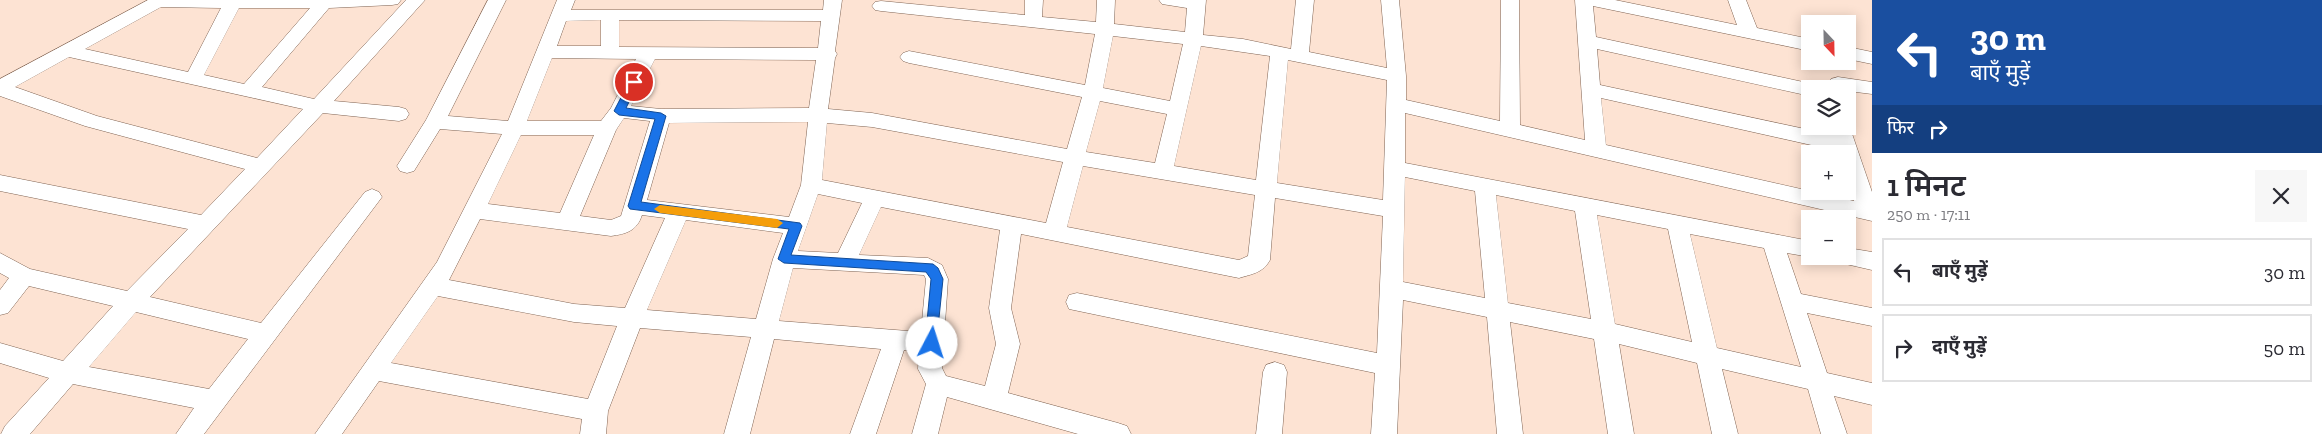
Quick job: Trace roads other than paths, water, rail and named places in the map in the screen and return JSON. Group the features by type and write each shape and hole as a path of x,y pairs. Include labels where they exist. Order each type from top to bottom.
{"street":[{"path":"0,88 159,1 392,0"},
{"path":"14,434 131,302 416,0"},
{"path":"407,166 435,122 496,0"},
{"path":"1033,22 1034,0"},
{"path":"1054,234 1093,91 1105,29 1106,0"},
{"path":"1163,172 1193,40 1196,2 1168,0"},
{"path":"811,185 1239,269 1251,266 1259,260 1268,188 1289,55 1305,0"},
{"path":"1384,434 1392,289 1397,76 1390,0"},
{"path":"1510,0 1510,130"},
{"path":"1584,0 1589,41 1596,149"},
{"path":"1588,0 1801,43"},
{"path":"1737,0 1749,32"},
{"path":"193,79 233,1"},
{"path":"248,91 327,1"},
{"path":"882,6 969,8 1033,22 1243,45 1397,76"},
{"path":"328,434 445,268 516,128 562,8 610,14 706,7 832,8 811,185 784,259 737,434"},
{"path":"610,14 610,52"},
{"path":"1589,41 1801,88"},
{"path":"67,51 318,106 398,114"},
{"path":"545,52 828,54"},
{"path":"567,222 607,128 619,111 649,52"},
{"path":"1856,55 1872,58"},
{"path":"909,57 1093,91 1176,109"},
{"path":"1856,86 1872,88"},
{"path":"0,88 92,122 261,166"},
{"path":"1592,90 1801,128"},
{"path":"1396,104 1870,212"},
{"path":"619,111 661,116 818,115 872,120 1074,158 1268,188 1394,210"},
{"path":"475,210 617,228 623,226 630,220 661,116"},
{"path":"435,122 516,128 607,128"},
{"path":"1842,135 1870,212"},
{"path":"1395,168 1801,247"},
{"path":"0,182 205,224"},
{"path":"1485,186 1510,434"},
{"path":"189,434 372,197"},
{"path":"845,262 875,198"},
{"path":"1586,205 1621,434"},
{"path":"634,206 796,226"},
{"path":"373,370 595,423 632,318 679,211"},
{"path":"1677,223 1725,434"},
{"path":"994,400 1008,344 1000,308 1011,225"},
{"path":"1773,242 1834,434"},
{"path":"1856,258 1872,262"},
{"path":"784,259 928,267 934,271 937,279 930,369 938,384 925,434"},
{"path":"0,262 24,276 266,334"},
{"path":"0,306 24,276"},
{"path":"432,286 574,313 932,343"},
{"path":"1392,289 1604,331 1872,394"},
{"path":"1792,301 1872,317"},
{"path":"1077,302 1388,365"},
{"path":"863,434 896,340"},
{"path":"0,353 68,373 215,401"},
{"path":"1269,434 1275,372"},
{"path":"938,384 1118,434"}]}
